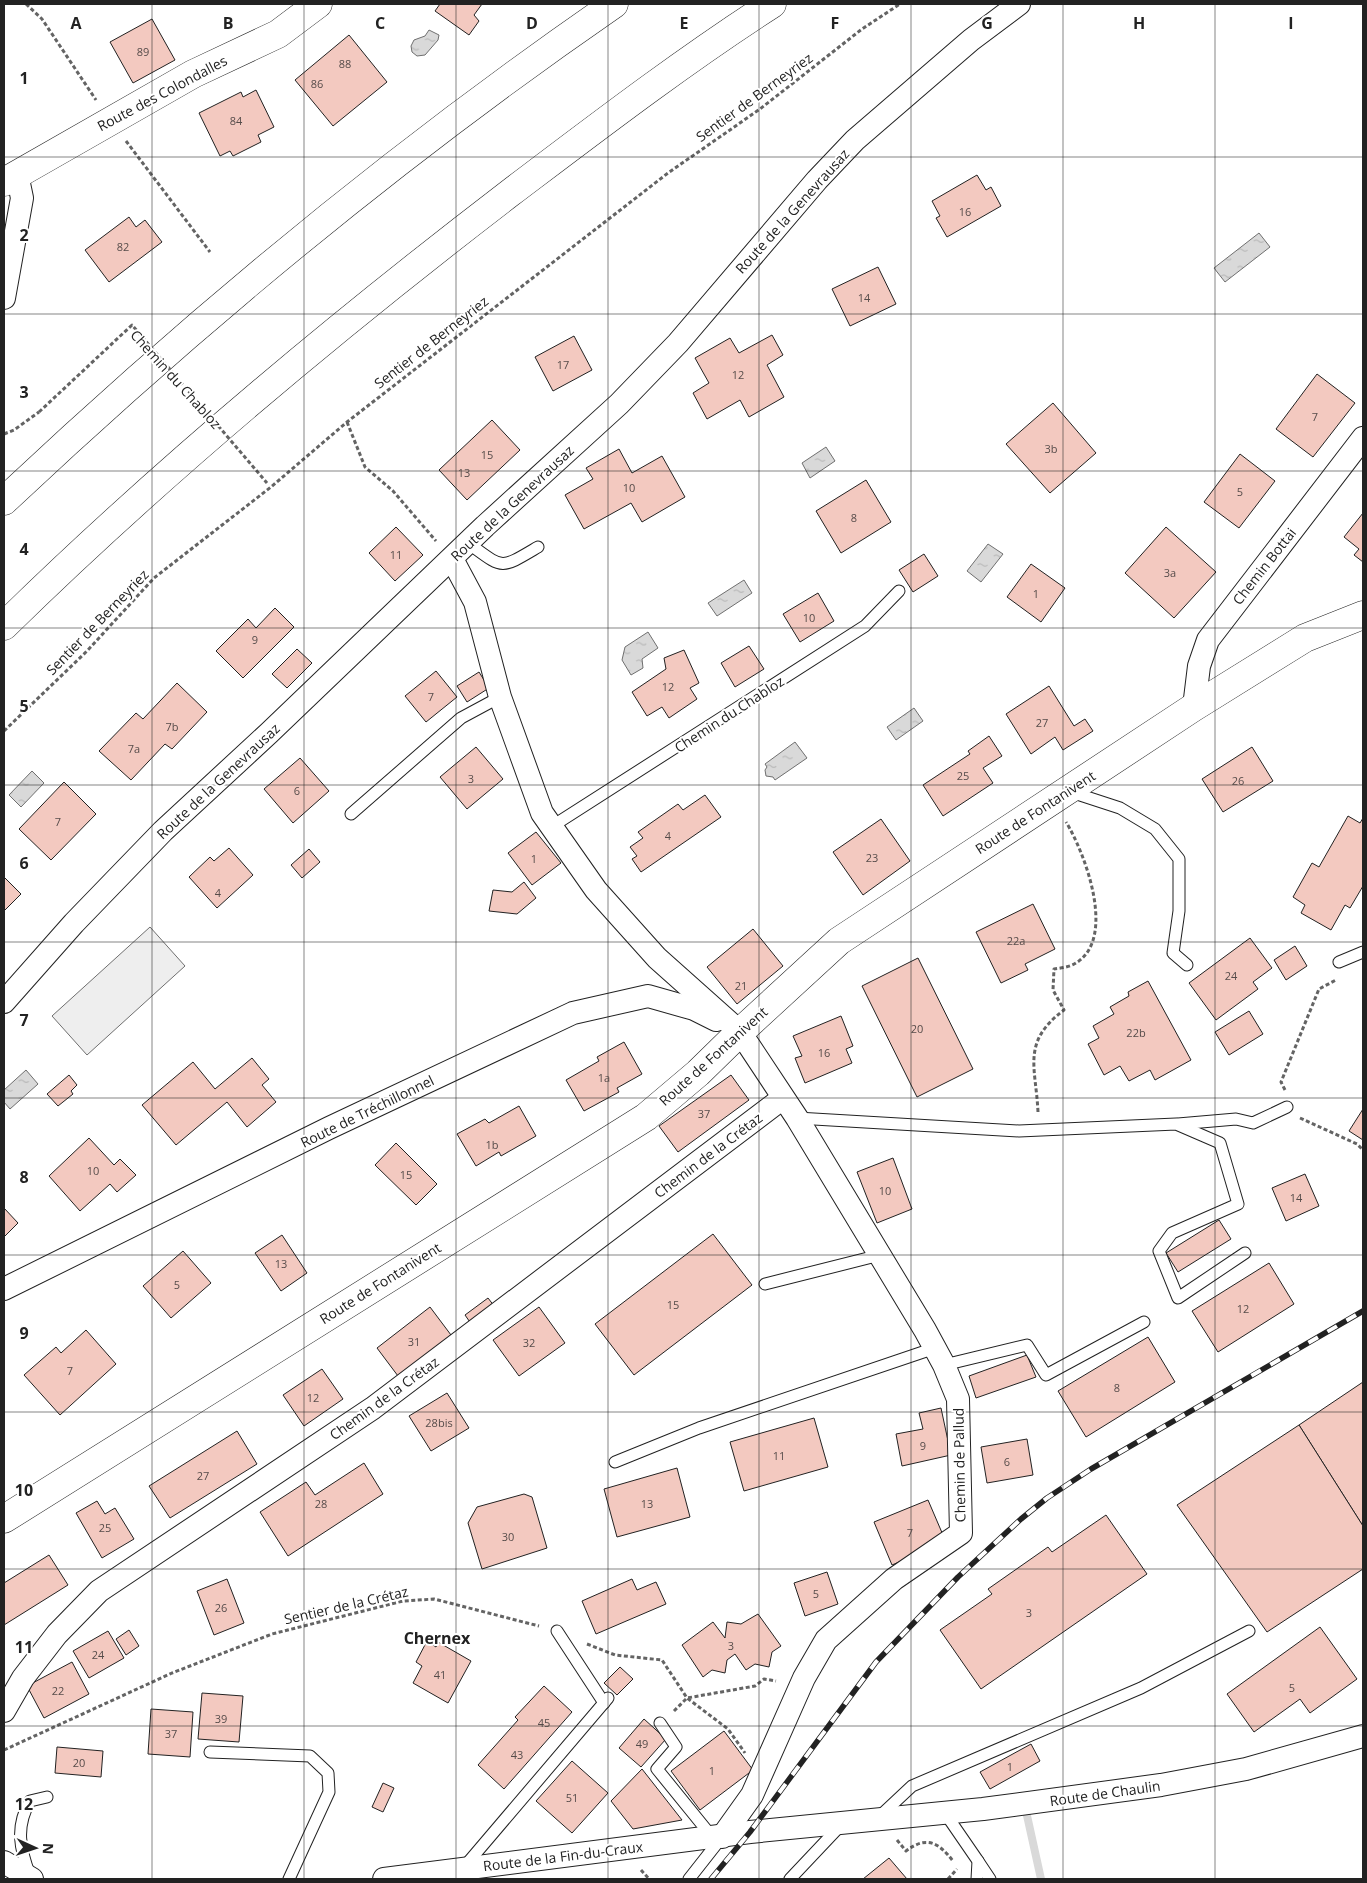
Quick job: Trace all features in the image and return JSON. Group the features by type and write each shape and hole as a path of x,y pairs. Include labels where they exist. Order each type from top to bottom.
{"main road":[{"name":"Route des Colondalles","path":"10,178 193,74 278,34 318,4"},
{"path":"4,501 168,352 272,264 465,113 614,4"},
{"path":"4,626 133,505 330,335 434,251 653,86 772,4"},
{"name":"Route de Fontanivent","path":"4,1519 646,1117 698,1073 839,941 1194,707 1305,638 1363,615"}],"street":[{"name":"Route de la Genevrausaz","path":"4,1002 74,923 163,831 453,549 618,404 678,343 817,180 855,140 971,40 1019,4"},
{"path":"4,298 22,198 10,178"},
{"name":"Chemin Bottai","path":"1194,707 1199,666 1208,640 1363,438"},
{"path":"453,549 475,602 500,697 542,813 596,890 657,958 740,1032"},
{"name":"Route de Tréchillonnel","path":"4,1289 329,1128 573,1013 648,996 694,1009 740,1032"},
{"name":"Chemin de Pallud","path":"718,1837 752,1795 804,1678 826,1640 894,1579 961,1533 958,1398 940,1356 798,1118 740,1032"},
{"name":"Chemin de la Crétaz","path":"4,1712 23,1678 57,1634 100,1591 373,1408 783,1098"},
{"name":"Route de Chaulin","path":"718,1837 945,1813 1161,1785 1246,1769 1363,1736"},
{"name":"Route de la Fin-du-Craux","path":"384,1879 718,1837"},
{"path":"4,1862 31,1879"}],"lane":[{"path":"453,549 503,565 510,564 538,547"},
{"name":"Chemin du Chabloz","path":"552,827 865,626 899,591"},
{"path":"351,814 462,718 500,697"},
{"path":"1060,796 1120,808 1155,829 1179,859 1179,910 1173,953 1186,965"},
{"path":"1339,962 1363,952"},
{"path":"798,1118 1019,1131 1176,1124 1236,1119 1253,1122 1287,1107"},
{"path":"1176,1124 1220,1143 1238,1204 1172,1233 1159,1251 1178,1298 1245,1254"},
{"path":"766,1284 880,1255"},
{"path":"615,1462 699,1428 940,1356 1027,1345 1046,1375 1144,1322"},
{"path":"464,1868 606,1700 557,1631"},
{"path":"875,1821 912,1786 1142,1688 1250,1631"},
{"path":"660,1723 676,1747 658,1769 718,1837 689,1879"},
{"path":"210,1752 310,1756 328,1773 329,1792 289,1879"},
{"path":"31,1879 21,1850 22,1816 30,1802 47,1797"},
{"path":"945,1813 990,1879"},
{"path":"790,1879 842,1824"},
{"path":"977,1879 978,1861"}],"path":[{"path":"26,4 42,19 110,120 210,252"},
{"name":"Sentier de Berneyriez","path":"4,732 87,651 154,578 271,488 347,422 668,173 760,109 862,29 900,4"},
{"name":"Chemin du Chabloz","path":"4,434 14,430 39,412 132,325 271,488"},
{"path":"347,422 365,467 393,491 453,549"},
{"path":"1039,1130 1032,1060 1035,1045 1053,1018 1064,1010 1053,990 1054,969 1076,964 1086,954 1094,939 1096,917 1086,863 1060,796"},
{"path":"1339,962 1336,981 1319,989 1281,1082 1287,1095 1282,1099 1287,1107 1299,1118 1357,1144 1363,1150"},
{"name":"Sentier de la Crétaz","path":"4,1750 172,1672 272,1634 403,1601 434,1599 557,1631 615,1655 662,1660 687,1698"},
{"path":"687,1698 755,1686 764,1679"},
{"path":"687,1698 728,1729 761,1774"},
{"path":"896,1839 906,1851 912,1846 929,1842 941,1847 956,1865 957,1871 948,1879"}],"shaded area":[{"path":"150,927 185,966 87,1055 52,1016"}],"water":[{"path":"429,30 439,35 438,40 425,55 417,56 412,52 411,46 414,40 425,36"},
{"path":"1259,233 1270,247 1225,282 1214,268"},
{"path":"826,447 835,461 810,478 802,463"},
{"path":"988,544 1003,554 981,582 967,571"},
{"path":"744,580 752,593 717,616 708,603"},
{"path":"648,632 658,648 642,659 643,668 631,675 622,660 625,647"},
{"path":"914,708 923,721 896,740 887,727"},
{"path":"795,742 807,758 775,780 773,777 766,776 765,770 767,767 765,764"},
{"path":"32,771 44,783 21,807 9,795"},
{"path":"26,1070 38,1084 10,1109 4,1102 4,1090"}],"building":[{"path":"440,4 482,4 474,15 479,21 469,35 435,11"},
{"path":"152,19 175,60 133,83 110,42"},
{"path":"349,35 387,82 333,126 295,80"},
{"path":"256,90 274,127 258,135 261,142 233,156 230,151 220,156 199,113 241,92 243,97"},
{"path":"977,175 986,190 991,187 1001,206 947,237 936,218 940,216 932,201"},
{"path":"129,217 136,227 145,220 162,242 109,282 85,250"},
{"path":"878,267 896,304 850,326 832,289"},
{"path":"772,335 783,355 767,365 784,397 749,417 740,400 707,419 693,393 709,383 695,358 730,338 739,353"},
{"path":"574,336 592,370 553,391 535,357"},
{"path":"1317,374 1355,403 1313,457 1276,429"},
{"path":"1053,403 1096,453 1050,493 1006,444"},
{"path":"492,420 520,450 467,500 439,470"},
{"path":"619,449 632,473 662,456 685,497 642,522 631,503 584,529 565,495 593,479 586,468"},
{"path":"1240,454 1275,481 1239,528 1204,502"},
{"path":"866,480 891,522 841,553 816,511"},
{"path":"1363,513 1363,562 1354,555 1359,549 1344,537"},
{"path":"396,527 423,555 395,581 369,553"},
{"path":"1166,527 1216,572 1174,618 1125,573"},
{"path":"924,554 938,576 913,592 899,570"},
{"path":"1031,564 1065,588 1041,622 1007,597"},
{"path":"818,593 834,621 800,642 783,614"},
{"path":"275,608 294,627 243,678 216,651 248,619 256,628"},
{"path":"749,646 764,669 735,687 721,663"},
{"path":"297,649 312,663 287,688 272,674"},
{"path":"684,650 699,683 690,688 697,699 669,718 662,707 647,716 632,692 666,669 664,658"},
{"path":"436,671 457,697 426,722 405,696"},
{"path":"479,672 489,688 467,702 457,686"},
{"path":"177,683 207,712 172,749 165,744 131,780 99,751 136,713 143,719"},
{"path":"1049,686 1074,726 1085,719 1093,731 1063,750 1055,737 1031,754 1006,714"},
{"path":"989,736 1002,756 983,768 993,783 943,816 923,785 970,754 968,751"},
{"path":"476,747 503,779 467,809 440,777"},
{"path":"1252,747 1273,781 1223,812 1202,779"},
{"path":"300,758 329,791 293,823 264,789"},
{"path":"64,782 96,814 51,860 19,829"},
{"path":"705,795 721,817 641,872 632,859 637,856 630,847 643,838 638,832 678,804 683,810"},
{"path":"1348,816 1360,823 1363,818 1363,886 1350,908 1345,905 1331,930 1301,913 1305,905 1293,897 1312,863 1319,867"},
{"path":"881,819 910,861 863,895 833,852"},
{"path":"536,832 561,863 532,885 508,853"},
{"path":"229,848 253,875 217,908 189,877 210,857 214,861"},
{"path":"309,849 320,862 302,878 291,865"},
{"path":"4,877 21,894 4,911"},
{"path":"524,882 536,898 517,914 489,911 493,890 512,892"},
{"path":"1033,904 1055,949 1025,964 1028,970 1001,983 976,932"},
{"path":"753,929 783,966 737,1004 707,967"},
{"path":"1250,938 1272,968 1253,982 1258,989 1216,1020 1189,983"},
{"path":"1295,946 1307,966 1286,980 1274,960"},
{"path":"918,958 973,1069 917,1097 862,986"},
{"path":"1148,981 1191,1060 1155,1080 1150,1070 1129,1081 1120,1066 1104,1075 1088,1044 1099,1038 1093,1026 1114,1014 1110,1007 1129,996 1128,992"},
{"path":"1249,1011 1263,1034 1229,1055 1215,1032"},
{"path":"841,1016 853,1046 846,1049 852,1063 805,1083 795,1058 802,1056 793,1036"},
{"path":"624,1042 642,1074 617,1088 619,1092 584,1111 566,1080 599,1061 597,1057"},
{"path":"252,1058 269,1079 262,1085 276,1102 247,1127 227,1102 176,1145 142,1105 193,1062 215,1089"},
{"path":"69,1075 77,1085 71,1091 73,1094 58,1106 47,1094"},
{"path":"731,1075 749,1100 678,1152 659,1126"},
{"path":"519,1106 536,1136 501,1156 499,1152 476,1166 457,1134 485,1119 489,1123"},
{"path":"1363,1109 1363,1140 1349,1131"},
{"path":"89,1138 114,1165 120,1159 136,1175 117,1192 110,1184 80,1211 49,1176"},
{"path":"396,1143 437,1184 416,1205 375,1165"},
{"path":"893,1158 912,1209 877,1223 857,1172"},
{"path":"1305,1174 1319,1206 1286,1221 1272,1188"},
{"path":"4,1208 18,1223 4,1237"},
{"path":"1219,1220 1231,1239 1178,1272 1166,1253"},
{"path":"713,1234 752,1285 634,1375 595,1324"},
{"path":"282,1235 307,1273 281,1291 255,1253"},
{"path":"183,1251 211,1283 171,1318 143,1286"},
{"path":"1269,1263 1294,1304 1218,1352 1192,1311"},
{"path":"488,1298 498,1311 474,1328 465,1315"},
{"path":"430,1307 451,1335 398,1376 377,1348"},
{"path":"539,1307 565,1343 519,1376 493,1340"},
{"path":"86,1330 116,1364 60,1415 24,1375 56,1347 61,1353"},
{"path":"1148,1337 1175,1382 1086,1437 1058,1391"},
{"path":"1027,1355 1036,1377 976,1398 969,1376"},
{"path":"322,1369 343,1399 304,1426 283,1395"},
{"path":"1363,1382 1363,1526 1299,1425"},
{"path":"447,1393 469,1428 431,1451 409,1416"},
{"path":"941,1408 951,1455 902,1466 896,1434 923,1429 919,1413"},
{"path":"814,1418 828,1467 744,1491 730,1442"},
{"path":"1299,1425 1363,1526 1363,1569 1267,1632 1177,1505"},
{"path":"237,1431 257,1464 170,1518 149,1486"},
{"path":"1027,1439 1033,1475 987,1483 981,1447"},
{"path":"364,1463 383,1494 288,1556 260,1512 306,1482 315,1495"},
{"path":"677,1468 690,1517 617,1537 604,1489"},
{"path":"524,1494 532,1497 547,1548 482,1569 468,1523 477,1507"},
{"path":"928,1500 946,1542 892,1565 874,1522"},
{"path":"97,1501 105,1514 115,1508 134,1539 102,1558 76,1513"},
{"path":"1106,1515 1147,1574 981,1689 940,1630 992,1594 988,1589 1048,1547 1052,1552"},
{"path":"49,1555 68,1585 4,1625 4,1583"},
{"path":"827,1572 838,1604 805,1616 794,1583"},
{"path":"227,1579 244,1623 214,1635 197,1591"},
{"path":"632,1579 637,1590 656,1582 666,1604 596,1634 582,1601"},
{"path":"758,1614 781,1646 772,1652 769,1667 755,1664 746,1670 735,1654 727,1660 725,1673 712,1670 703,1677 682,1645 713,1622 725,1638 727,1622 741,1624"},
{"path":"1320,1627 1357,1679 1310,1713 1300,1699 1254,1732 1227,1694"},
{"path":"129,1630 139,1646 126,1655 116,1639"},
{"path":"108,1631 124,1658 89,1678 73,1651"},
{"path":"427,1641 436,1647 438,1642 471,1661 448,1703 413,1683 422,1666 416,1662"},
{"path":"72,1662 89,1694 44,1718 27,1686"},
{"path":"620,1667 633,1679 617,1695 604,1683"},
{"path":"544,1686 572,1712 504,1789 478,1765 518,1720 515,1717"},
{"path":"202,1693 243,1696 239,1742 198,1739"},
{"path":"151,1709 193,1712 190,1757 148,1754"},
{"path":"644,1719 666,1739 641,1767 619,1748"},
{"path":"724,1731 753,1770 700,1810 671,1771"},
{"path":"1031,1744 1040,1761 990,1789 980,1772"},
{"path":"57,1747 103,1751 101,1777 55,1773"},
{"path":"572,1761 608,1793 572,1833 536,1801"},
{"path":"642,1769 682,1820 633,1829 611,1801"},
{"path":"383,1783 394,1788 383,1812 372,1807"},
{"path":"889,1858 907,1879 863,1879"}],"waterway":[{"path":"1026,1811 1041,1879"}],"railway":[{"path":"711,1879 750,1832 876,1662 958,1577 1021,1519 1047,1498 1091,1469 1363,1311"}],"district":[{"name":"Chernex","path":"437,1638"}]}
